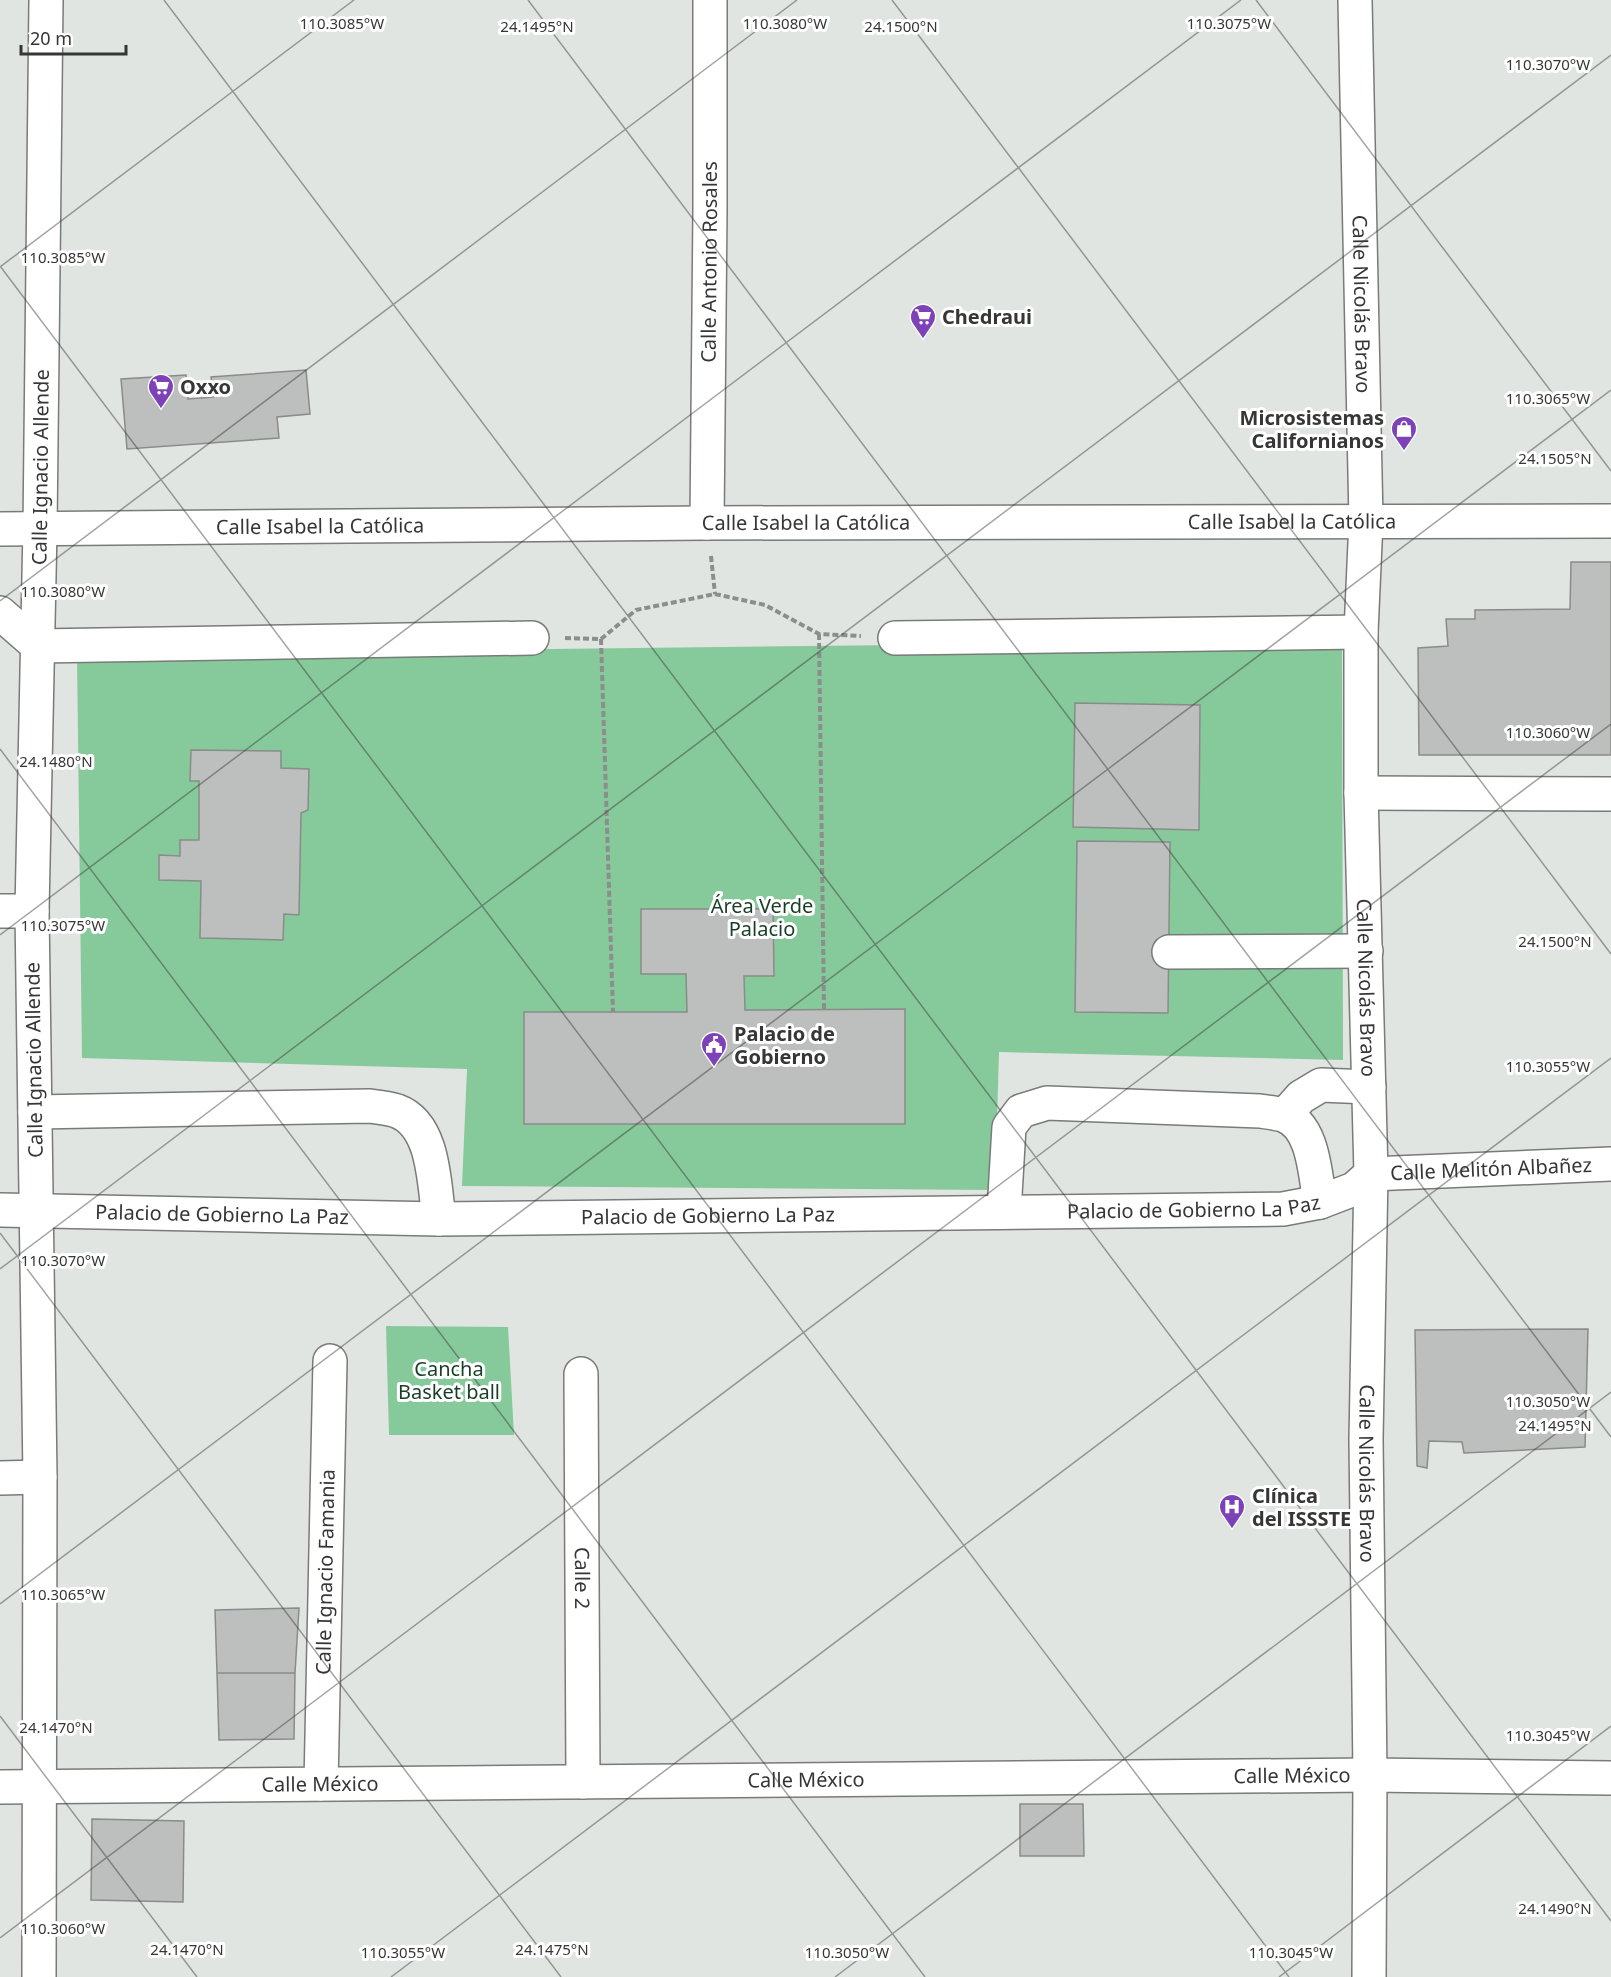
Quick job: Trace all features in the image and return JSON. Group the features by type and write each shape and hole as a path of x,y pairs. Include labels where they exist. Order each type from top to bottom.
{"street":[{"name":"Calle Ignacio Allende","path":"39,1977 40,1477 35,1112 16,911 38,646 46,0"},
{"name":"Calle Antonio Rosales","path":"707,523 710,0"},
{"name":"Calle Nicolás Bravo","path":"1355,0 1366,521 1361,632 1361,793 1371,1174 1366,1440 1370,1774 1369,1977"},
{"name":"Calle Isabel la Católica","path":"0,529 707,523 1611,520"},
{"path":"0,613 38,646 532,638"},
{"path":"895,638 1361,632"},
{"path":"1361,793 1611,794"},
{"path":"1169,952 1366,951"},
{"path":"1285,1115 1301,1097 1321,1085 1369,1087"},
{"path":"1004,1212 1009,1127 1022,1111 1047,1103 1260,1111 1285,1115 1302,1130 1311,1151 1320,1202"},
{"path":"35,1112 369,1106 398,1111 417,1124 427,1141 439,1219"},
{"name":"Calle Melitón Albañez","path":"1371,1174 1611,1164"},
{"name":"Palacio de Gobierno La Paz","path":"36,1210 439,1219 1283,1209 1320,1202 1354,1189 1371,1174"},
{"path":"0,1210 36,1210"},
{"name":"Calle Ignacio Famania","path":"321,1784 330,1361"},
{"name":"Calle 2","path":"581,1374 583,1782"},
{"path":"0,1478 40,1477"},
{"name":"Calle México","path":"0,1787 1370,1774 1611,1778"}],"path":[{"path":"532,638 602,639 636,610 715,594 765,605 819,634 895,638"},
{"path":"819,634 824,1010"},
{"path":"602,639 613,1012"}],"green space":[{"name":"Área Verde Palacio","path":"1342,640 1343,1060 999,1052 995,1190 462,1186 467,1069 82,1058 77,656"},
{"name":"Cancha Basket ball","path":"386,1326 508,1327 514,1435 389,1435"}],"building":[{"path":"306,370 310,414 277,417 279,438 127,449 121,379 186,375 188,399 213,397 211,377"},
{"path":"1571,562 1611,562 1611,755 1419,755 1418,648 1448,646 1446,619 1475,619 1475,610 1570,609"},
{"path":"1075,703 1200,705 1199,830 1073,827"},
{"path":"191,750 281,751 281,768 309,769 308,810 301,813 299,915 284,914 283,940 200,938 201,881 159,880 159,855 180,856 180,840 199,840 199,781 190,781"},
{"path":"1077,841 1170,842 1168,1013 1075,1012"},
{"name":"Palacio de Gobierno","path":"641,909 773,909 774,976 744,976 745,1010 905,1009 905,1124 524,1124 524,1012 687,1012 686,974 641,974"},
{"path":"1588,1329 1585,1447 1464,1453 1462,1442 1429,1441 1427,1468 1417,1466 1415,1330"},
{"path":"299,1608 295,1673 217,1673 215,1610"},
{"path":"217,1673 295,1673 294,1739 219,1740"},
{"path":"1020,1804 1083,1804 1084,1856 1020,1856"},
{"path":"92,1819 184,1821 183,1902 91,1900"}],"place":[{"name":"Chedraui","path":"923,340"},
{"name":"Oxxo","path":"161,410"},
{"name":"Microsistemas Californianos","path":"1404,452"},
{"name":"Palacio de Gobierno","path":"714,1068"},
{"name":"Clínica del ISSSTE","path":"1232,1530"}]}
